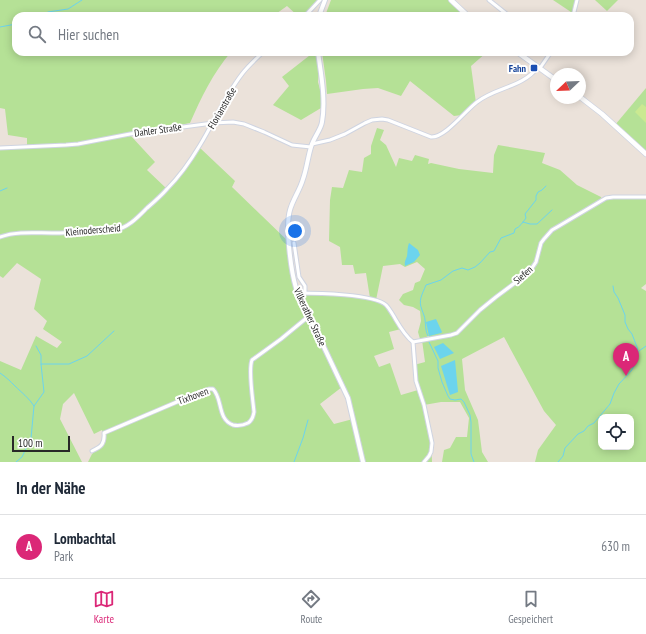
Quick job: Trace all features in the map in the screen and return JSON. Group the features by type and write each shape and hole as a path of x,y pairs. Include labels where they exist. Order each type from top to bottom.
{"main road":[{"path":"451,0 464,12"},
{"path":"522,56 550,76"},
{"path":"586,102 602,114 646,154"}],"street":[{"path":"309,12 320,0"},
{"path":"320,12 325,0"},
{"path":"489,0 504,12"},
{"path":"574,12 577,0"},
{"name":"Florianstraße","path":"185,167 199,147 242,74 259,56"},
{"name":"Vilkerather Straße","path":"318,56 324,106 322,124 312,145 304,178 291,206 288,229 292,267 298,293 348,398 363,462"},
{"path":"539,68 548,56"},
{"name":"Dahler Straße","path":"0,148 78,144 130,134 213,123 233,122 244,124 292,145 312,145 330,140 372,120 382,119 435,138 442,134 480,99 521,82 539,68"},
{"name":"Kleinoderscheid","path":"0,237 23,233 64,233 121,229 126,227 167,189 185,167"},
{"name":"Siefen","path":"413,342 457,333 480,310 530,271 536,262 541,243 544,238 559,226 606,198 613,196 646,197"},
{"path":"295,245 299,277 304,286 305,293"},
{"path":"298,293 364,297 376,300 386,305 406,336 413,342 416,381 424,405 432,443 431,452 424,462"},
{"name":"Tixhoven","path":"92,452 101,446 104,440 104,433 210,389 213,389 216,394 225,419 230,424 238,426 248,423 253,418 254,412 250,364 252,360 309,316"}],"green space":[{"path":"0,0 320,0 309,12 294,12 287,6 279,12 12,12 12,56 228,56 208,86 190,123 82,143 131,136 155,162 147,170 167,189 199,147 235,181 232,187 289,242 291,261 298,293 370,298 366,273 355,274 353,265 342,265 340,247 329,241 330,200 332,187 343,188 349,170 362,172 364,158 371,154 371,146 377,128 384,130 380,140 386,145 396,167 399,158 412,161 415,155 429,159 428,164 431,163 459,169 493,173 494,155 498,145 545,153 542,163 560,170 577,185 601,197 602,200 626,198 646,199 646,284 641,288 646,291 646,462 535,462 538,450 556,425 544,411 504,337 462,359 465,390 478,420 482,452 488,462 442,462 444,450 450,448 456,437 467,437 469,418 460,402 441,402 424,405 431,436 432,462 88,462 92,454 106,441 102,430 94,434 74,393 63,404 60,419 82,462 0,462 0,361 21,370 36,336 57,348 62,342 43,329 47,321 34,309 41,279 17,263 3,278 0,276 0,148 27,147 27,138 8,135 5,109 0,108","holes":["417,262 425,269 420,281 415,283 413,290 403,294 399,300 404,305 413,307 420,311 421,321 418,332 420,339 429,336 429,339 422,340 425,362 414,365 418,390 401,395 390,363 379,367 374,356 394,349 389,332 401,329 386,305 376,300 383,266 400,264 405,267","342,387 353,419 334,424 320,404"]},
{"path":"331,0 448,0 461,12 326,12"},
{"path":"553,0 577,0 574,12 571,12"},
{"path":"595,0 618,0 607,11"},
{"path":"309,56 317,56 319,72 318,82 322,97 321,108 301,120 273,105 289,86 282,77"},
{"path":"323,56 482,56 471,66 476,103 462,115 454,116 410,81 401,96 378,88 327,94"},
{"path":"646,88 646,154 615,125"},
{"path":"642,104 646,107 646,123 635,112"}],"water":[{"path":"409,243 418,250 420,255 414,262 405,266 405,262"},
{"path":"436,319 442,332 429,336 426,322"},
{"path":"443,343 454,353 440,359 434,347"},
{"path":"455,360 458,392 450,395 441,366"}],"waterway":[{"path":"48,12 68,9 82,0"},
{"path":"0,27 12,25"},
{"path":"428,336 425,318 420,303 426,285 441,280 453,271 462,268 468,270 480,263 490,252 494,251 501,238 514,233 515,229 520,226 526,218 525,214 536,200 538,192 546,186"},
{"path":"0,191 7,188"},
{"path":"523,222 537,224 552,210"},
{"path":"558,462 563,456 565,448 578,434 594,423 610,404 619,384 632,370 638,357 637,347 625,322 625,315 614,292 613,286"},
{"path":"16,462 22,457 31,438 34,406 44,392 41,364 69,364 87,356 114,331"},
{"path":"429,342 438,361 438,368 448,396 450,399 461,399 470,415 471,454 474,462"},
{"path":"36,346 41,355 41,364"},
{"path":"639,351 646,346"},
{"path":"0,373 25,395 34,406"},
{"path":"294,462 308,420"}],"place":[{"name":"Fahn","path":"534,68"},
{"name":"Lombachtal","path":"626,376"}]}
